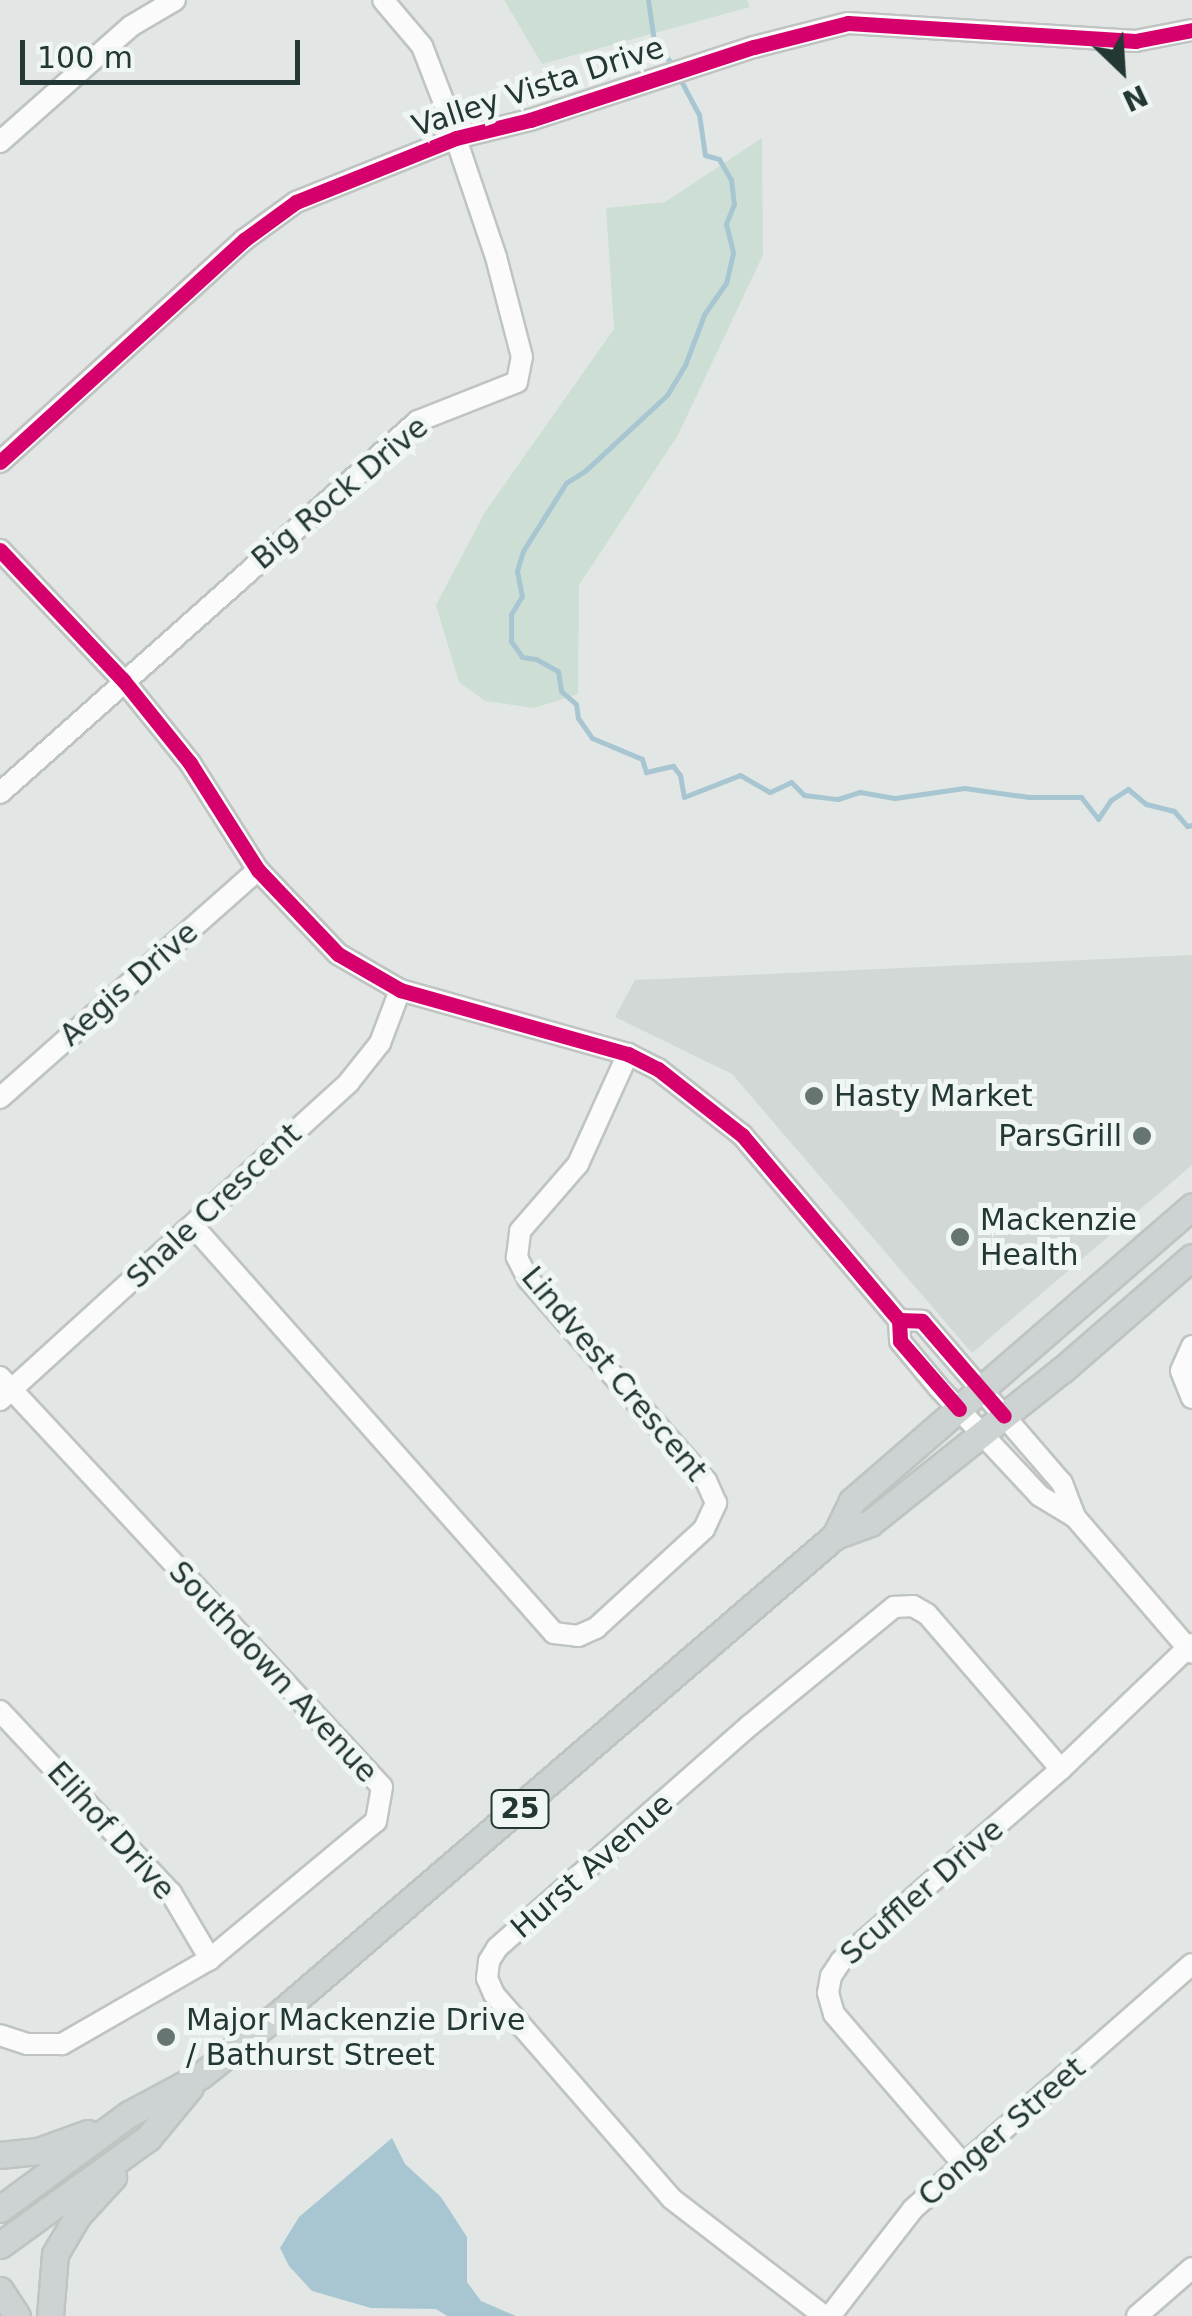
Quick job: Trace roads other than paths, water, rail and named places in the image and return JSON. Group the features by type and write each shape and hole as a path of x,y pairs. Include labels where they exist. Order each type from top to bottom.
{"main road":[{"name":"25","path":"836,1536 852,1502 1192,1206"},
{"name":"25","path":"0,2210 117,2123 200,2076 408,1906 836,1536 870,1523 1192,1257"},
{"name":"25","path":"0,2245 148,2138 200,2076"},
{"path":"0,2155 38,2151 117,2123"},
{"path":"50,2316 55,2254 78,2215 148,2138"},
{"path":"0,2290 17,2316"}],"street":[{"path":"0,142 131,26 175,0"},
{"path":"382,0 422,46 456,138"},
{"name":"Valley Vista Drive","path":"0,462 244,240 283,212 456,138 530,120 754,47 848,23 1135,41 1192,30"},
{"name":"Big Rock Drive","path":"122,680 418,422 517,382 522,357 496,257 456,138"},
{"path":"0,550 122,680 190,763 258,870 338,954 400,990 628,1054 658,1069 742,1135 899,1320 900,1342 1040,1496 1075,1517 1190,1648"},
{"path":"0,793 122,680"},
{"name":"Aegis Drive","path":"0,1098 258,870"},
{"name":"Shale Crescent","path":"4,1389 193,1226 349,1082 380,1043 400,990"},
{"name":"Lindvest Crescent","path":"193,1226 554,1634 578,1636 596,1628 704,1530 716,1503 706,1480 528,1279 517,1257 520,1232 578,1164 628,1054"},
{"path":"899,1320 922,1321 1062,1483 1075,1517"},
{"path":"1192,1346 1181,1370 1192,1398"},
{"name":"Southdown Avenue","path":"0,2035 27,2044 62,2044 210,1959 376,1821 382,1787 4,1389"},
{"name":"Hurst Avenue","path":"827,2316 672,2199 494,1994 486,1975 489,1961 497,1948 748,1726 897,1606 913,1606 927,1614 1061,1770"},
{"name":"Scuffler Drive","path":"963,2164 836,2017 830,2004 829,1983 841,1961 1061,1770 1190,1648"},
{"name":"Elihof Drive","path":"0,1713 171,1893 210,1959"},
{"name":"Conger Street","path":"827,2316 889,2235 963,2164 1192,1964"},
{"path":"1137,2316 1192,2268"}],"water":[{"path":"392,2138 405,2164 441,2197 467,2237 467,2282 481,2301 516,2316 447,2316 436,2309 371,2308 312,2291 289,2266 280,2248 299,2217"}],"waterway":[{"path":"648,0 654,41 676,69"},
{"path":"680,79 699,114 705,155 719,159 731,180 734,204 726,224 733,253 726,283 704,315 685,365 667,395 585,471 566,483 523,551 517,571 522,596 511,614 511,641 522,657 536,659 558,671 561,691 576,704 578,718 592,738 642,759 646,772 673,766 680,775 684,797 740,775 770,792 791,782 804,795 838,799 860,792 895,798 964,788 1029,797 1081,797 1098,819 1111,800 1128,789 1146,804 1174,811 1187,826 1192,825"}],"place":[{"name":"Hasty Market","path":"814,1096"},
{"name":"ParsGrill","path":"1142,1136"},
{"name":"Mackenzie Health","path":"960,1237"},
{"name":"Major Mackenzie Drive / Bathurst Street","path":"166,2037"}]}
